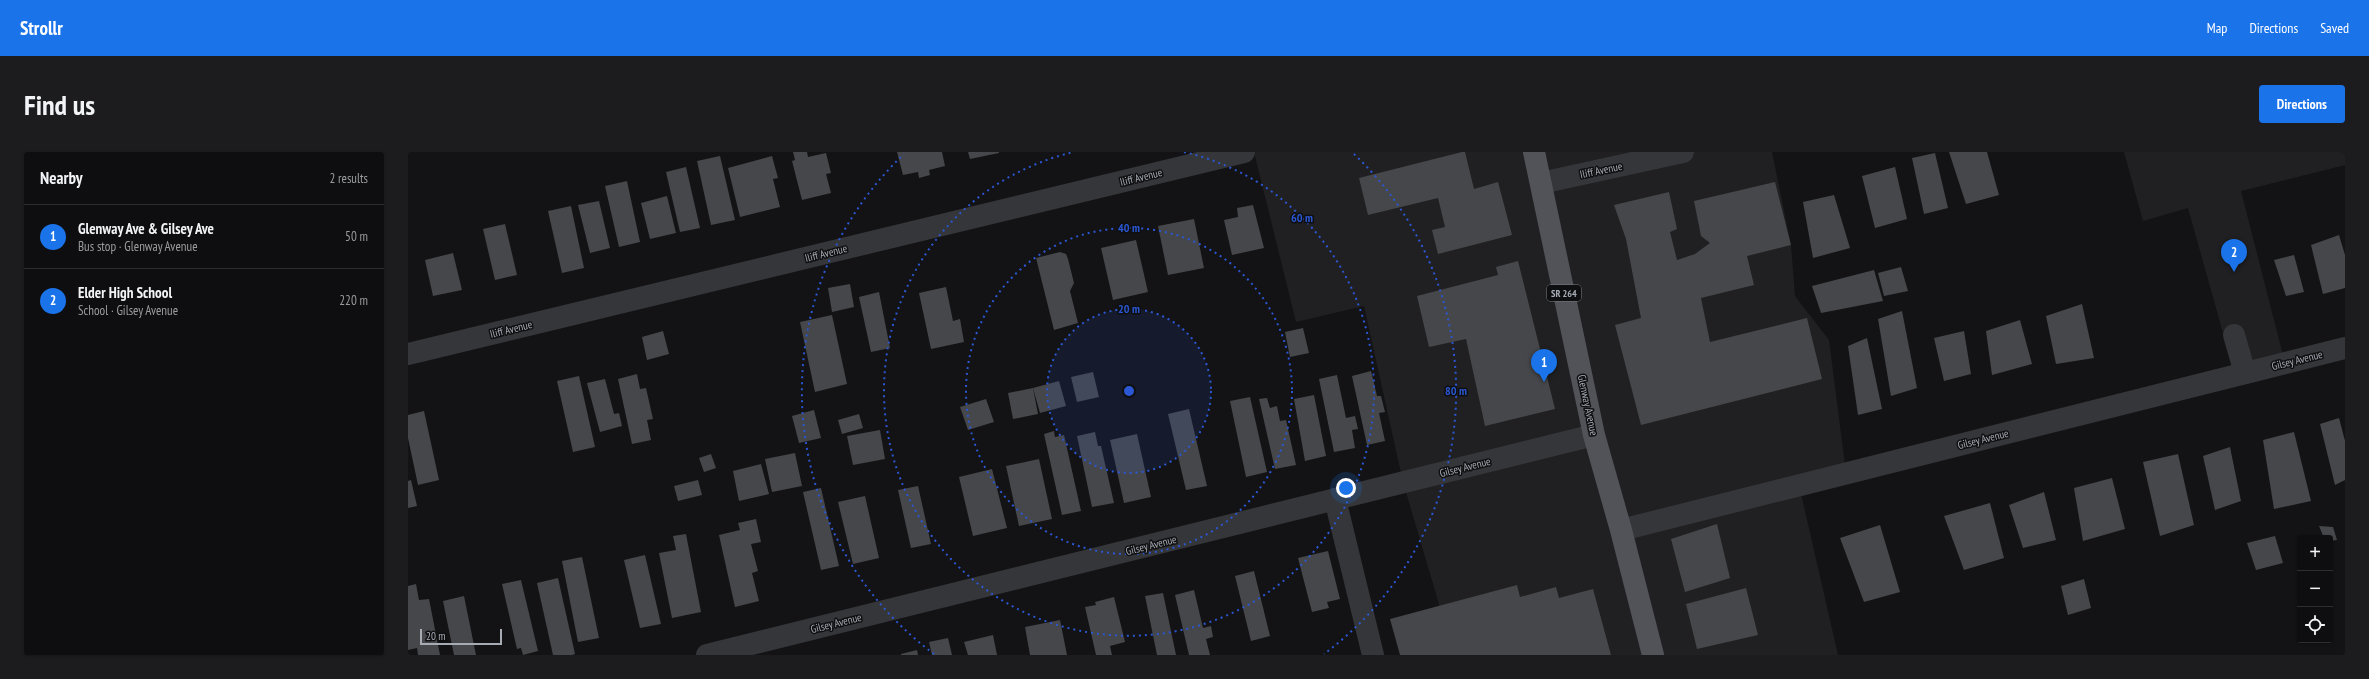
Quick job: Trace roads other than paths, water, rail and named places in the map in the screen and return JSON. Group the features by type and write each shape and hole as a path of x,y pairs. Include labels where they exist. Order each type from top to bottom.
{"main road":[{"name":"Glenway Avenue","path":"1534,152 1594,435 1621,530 1653,655"}],"street":[{"name":"Iliff Avenue","path":"408,354 1244,152"},
{"name":"Iliff Avenue","path":"1541,183 1683,152"},
{"path":"2234,336 2244,373"},
{"name":"Gilsey Avenue","path":"1621,530 2345,348"},
{"name":"Gilsey Avenue","path":"707,655 1594,435"},
{"path":"1335,499 1374,655"}],"place":[{"name":"Elder High School","path":"2234,272"},
{"name":"Glenway Ave & Gilsey Ave","path":"1544,382"}]}
